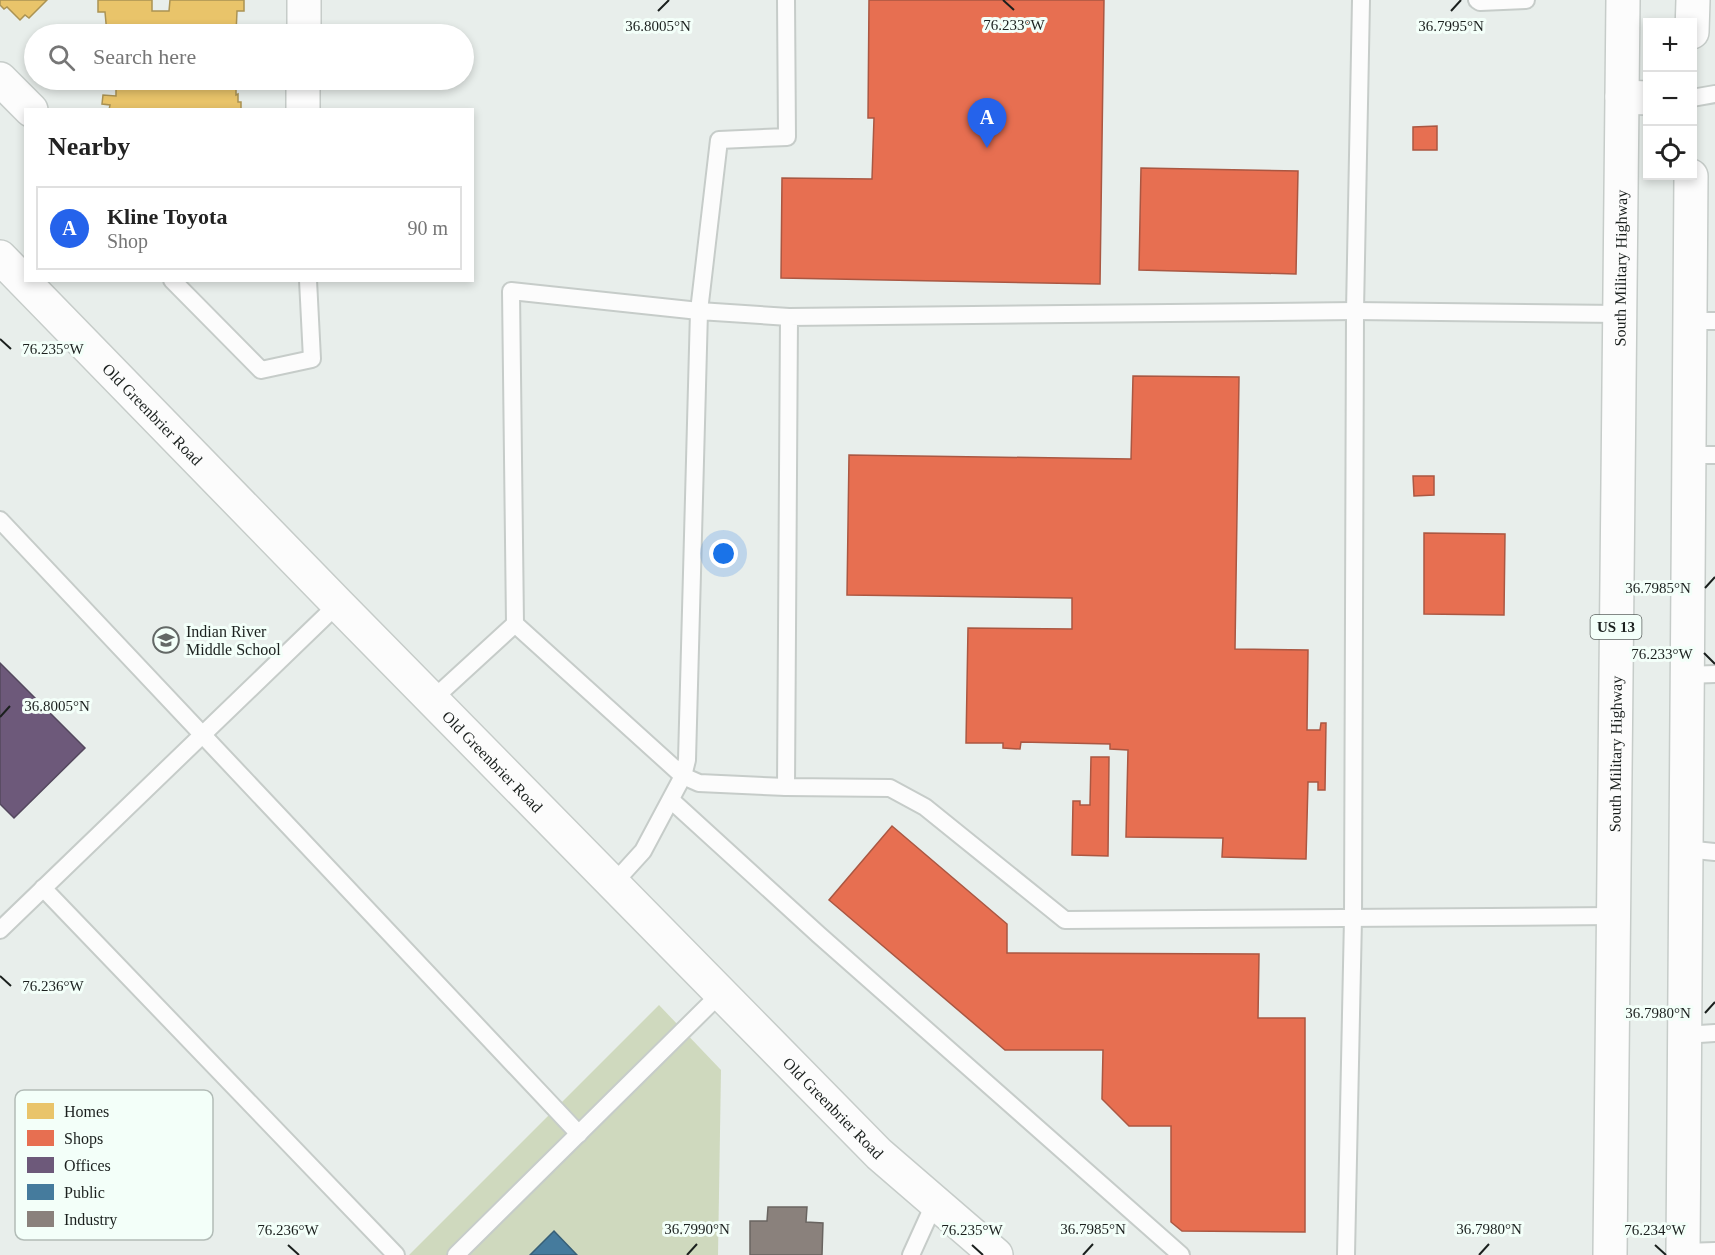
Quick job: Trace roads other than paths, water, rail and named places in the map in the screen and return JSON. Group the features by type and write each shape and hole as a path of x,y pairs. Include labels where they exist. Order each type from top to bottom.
{"main road":[{"path":"304,0 304,24"},
{"name":"South Military Highway","path":"1610,1255 1620,314 1635,97 1623,0"},
{"path":"1692,18 1693,0"},
{"path":"0,79 29,108"},
{"path":"303,90 303,108"},
{"path":"1683,1253 1699,1034 1702,321 1691,180"},
{"name":"Old Greenbrier Road","path":"0,257 24,282"},
{"name":"Old Greenbrier Road","path":"24,282 879,1154 996,1255"}],"lane":[{"path":"613,884 643,851 684,776 687,760 699,311 719,140 787,137 786,0"},
{"path":"1346,1255 1353,918 1356,311 1361,0"},
{"path":"1477,0 1480,2 1526,0"},
{"path":"1697,97 1715,94"},
{"path":"174,282 261,370 312,359 308,282"},
{"path":"1613,916 1065,920 925,807 890,788 699,783 684,776 515,624 511,291 699,311 789,317 1356,311 1620,314"},
{"path":"786,787 789,317"},
{"path":"0,520 579,1134"},
{"path":"0,930 338,604"},
{"path":"432,700 515,624"},
{"path":"671,800 819,935 1181,1255"},
{"path":"43,888 396,1255"},
{"path":"456,1255 721,993"},
{"path":"911,1255 935,1202"},
{"path":"1683,1253 1715,1251"}],"place":[{"name":"Kline Toyota","path":"987,148"},
{"name":"Indian River Middle School","path":"166,640"}]}
